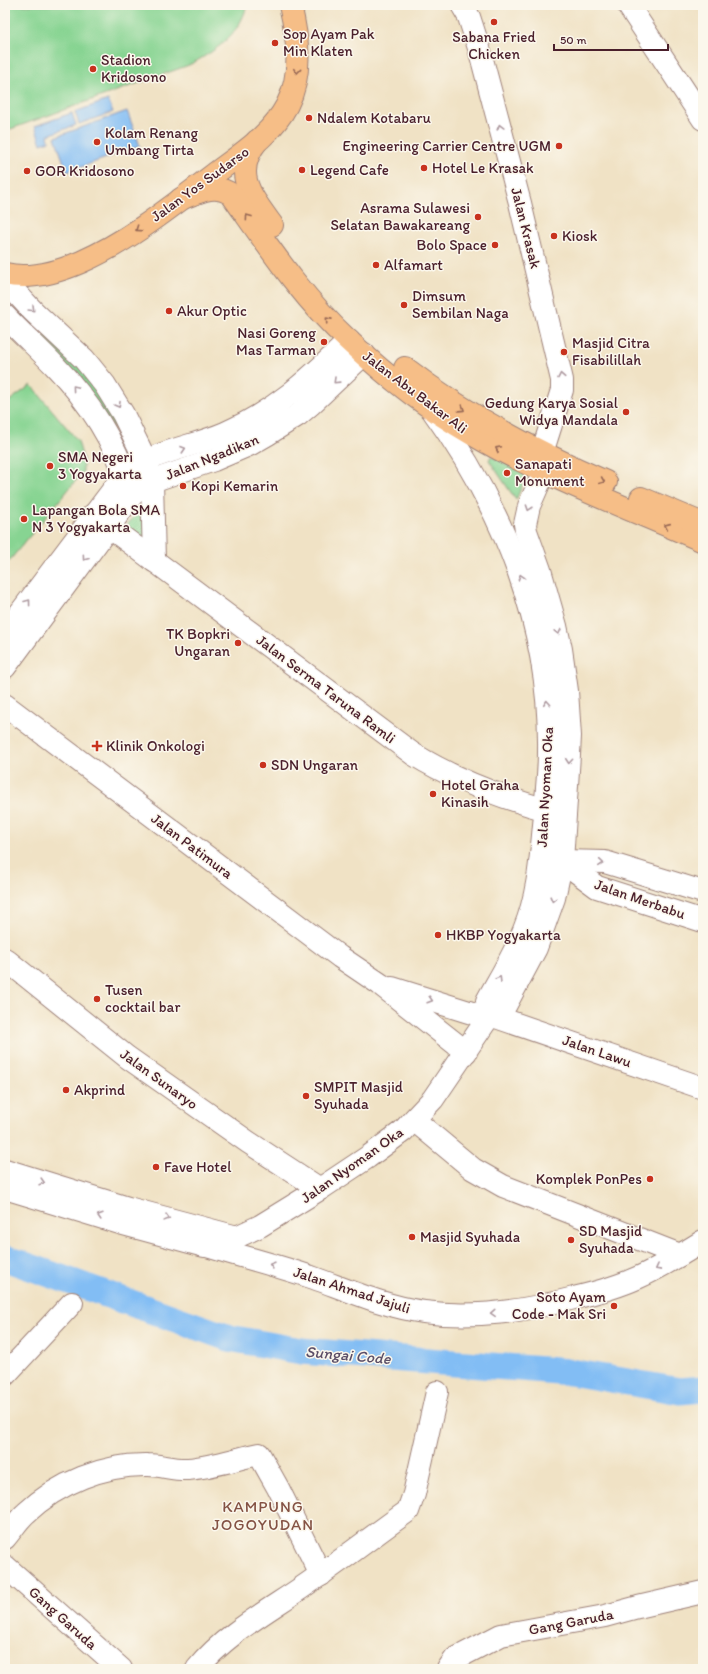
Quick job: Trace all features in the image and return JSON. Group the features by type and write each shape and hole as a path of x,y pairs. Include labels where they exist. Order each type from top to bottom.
{"main road":[{"name":"Jalan Yos Sudarso","path":"5,274 17,277 52,271 80,262 107,249 181,199 257,141 279,119 287,105 296,78 298,63 297,47 290,5"},
{"name":"Jalan Abu Bakar Ali","path":"257,141 247,156 245,164 244,173 250,192 300,264 338,307 373,342 444,397 499,431 543,463 703,541"},
{"name":"Jalan Abu Bakar Ali","path":"181,199 213,188 227,191 232,195 288,273 318,309 356,347 431,407 477,437 703,524"}],"street":[{"name":"Jalan Krasak","path":"462,5 471,23 480,48 520,203 562,380 562,390 543,463"},
{"path":"628,5 703,119"},
{"path":"5,281 33,311 84,359 105,385 123,414 149,471 154,561"},
{"path":"5,316 65,376 87,403 108,435 125,474 132,495"},
{"name":"Jalan Ngadikan","path":"149,471 213,438 262,426 298,415 311,404 356,347"},
{"name":"Jalan Nyoman Oka","path":"431,407 463,455 496,515 510,546 528,602 544,666 549,753 555,812"},
{"name":"Jalan Nyoman Oka","path":"5,1170 68,1198 126,1216 204,1246 221,1244 237,1237 320,1190 391,1141 414,1120 433,1099 489,1016 487,1001 504,972 524,930 533,902 551,859 555,812 570,736 562,649 550,603 526,528 529,506 543,463"},
{"path":"125,474 149,471"},
{"path":"5,633 101,521 141,487 149,471"},
{"path":"5,667 101,521 125,474"},
{"name":"Jalan Serma Taruna Ramli","path":"101,521 413,754 430,765 465,781 555,812"},
{"name":"Jalan Patimura","path":"5,705 340,957 380,984 466,1052"},
{"name":"Jalan Merbabu","path":"551,859 605,862 703,892"},
{"name":"Jalan Merbabu","path":"551,859 597,886 703,921"},
{"name":"Jalan Sunaryo","path":"5,959 133,1061 248,1142 320,1190"},
{"name":"Jalan Patimura","path":"380,984 489,1016"},
{"name":"Jalan Lawu","path":"489,1016 703,1088"},
{"path":"414,1120 473,1169 503,1186 680,1255"},
{"name":"Jalan Nyoman Oka","path":"5,1188 68,1198"},
{"name":"Jalan Nyoman Oka","path":"126,1216 237,1237"},
{"name":"Jalan Ahmad Jajuli","path":"204,1246 291,1270 386,1303 423,1312 463,1315 500,1313 545,1305 590,1294 637,1278 703,1241"},
{"path":"5,1375 72,1303"},
{"path":"197,1669 232,1635 321,1575 408,1511 414,1494 436,1392"},
{"path":"5,1538 25,1513 48,1495 79,1479 113,1467 148,1465 186,1469 213,1466 259,1454 278,1488 321,1575"},
{"name":"Gang Garuda","path":"5,1566 121,1669"},
{"name":"Gang Garuda","path":"448,1669 455,1659 501,1635 605,1616 703,1592"}],"green space":[{"name":"Stadion Kridosono","path":"5,5 247,5 244,16 232,34 208,54 189,65 5,131"},
{"path":"47,334 90,375 119,429 115,429 42,340 43,336"},
{"name":"Lapangan Bola SMA N 3 Yogyakarta","path":"31,385 78,441 83,459 83,472 5,566 5,404"},
{"path":"491,456 527,474 516,500 489,460"},
{"path":"141,509 145,511 148,543 126,526"}],"water":[{"path":"108,100 113,112 79,124 75,112"},
{"name":"Kolam Renang Umbang Tirta","path":"127,111 140,146 67,172 55,137"},
{"path":"72,113 76,125 48,135 49,141 41,144 35,126"}],"waterway":[{"name":"Sungai Code","path":"5,1258 229,1338 301,1351 570,1372 680,1391 703,1389"}],"place":[{"name":"Sabana Fried Chicken","path":"494,22"},
{"name":"Sop Ayam Pak Min Klaten","path":"275,43"},
{"name":"Stadion Kridosono","path":"93,69"},
{"name":"Ndalem Kotabaru","path":"309,118"},
{"name":"Kolam Renang Umbang Tirta","path":"97,142"},
{"name":"Engineering Carrier Centre UGM","path":"559,146"},
{"name":"Hotel Le Krasak","path":"424,168"},
{"name":"Legend Cafe","path":"302,170"},
{"name":"GOR Kridosono","path":"27,171"},
{"name":"Asrama Sulawesi Selatan Bawakareang","path":"478,217"},
{"name":"Kiosk","path":"554,236"},
{"name":"Bolo Space","path":"495,245"},
{"name":"Alfamart","path":"376,265"},
{"name":"Dimsum Sembilan Naga","path":"404,305"},
{"name":"Akur Optic","path":"169,311"},
{"name":"Nasi Goreng Mas Tarman","path":"324,342"},
{"name":"Masjid Citra Fisabilillah","path":"564,352"},
{"name":"Gedung Karya Sosial Widya Mandala","path":"626,412"},
{"name":"SMA Negeri 3 Yogyakarta","path":"50,466"},
{"name":"Sanapati Monument","path":"507,473"},
{"name":"Kopi Kemarin","path":"183,486"},
{"name":"Lapangan Bola SMA N 3 Yogyakarta","path":"24,519"},
{"name":"TK Bopkri Ungaran","path":"238,643"},
{"name":"Klinik Onkologi","path":"97,746"},
{"name":"SDN Ungaran","path":"263,765"},
{"name":"Hotel Graha Kinasih","path":"433,794"},
{"name":"HKBP Yogyakarta","path":"438,935"},
{"name":"Tusen cocktail bar","path":"97,999"},
{"name":"Akprind","path":"66,1090"},
{"name":"SMPIT Masjid Syuhada","path":"306,1096"},
{"name":"Fave Hotel","path":"156,1167"},
{"name":"Komplek PonPes","path":"650,1179"},
{"name":"Masjid Syuhada","path":"412,1237"},
{"name":"SD Masjid Syuhada","path":"571,1240"},
{"name":"Soto Ayam Code - Mak Sri","path":"614,1306"}],"district":[{"name":"KAMPUNG JOGOYUDAN","path":"263,1515"}]}
